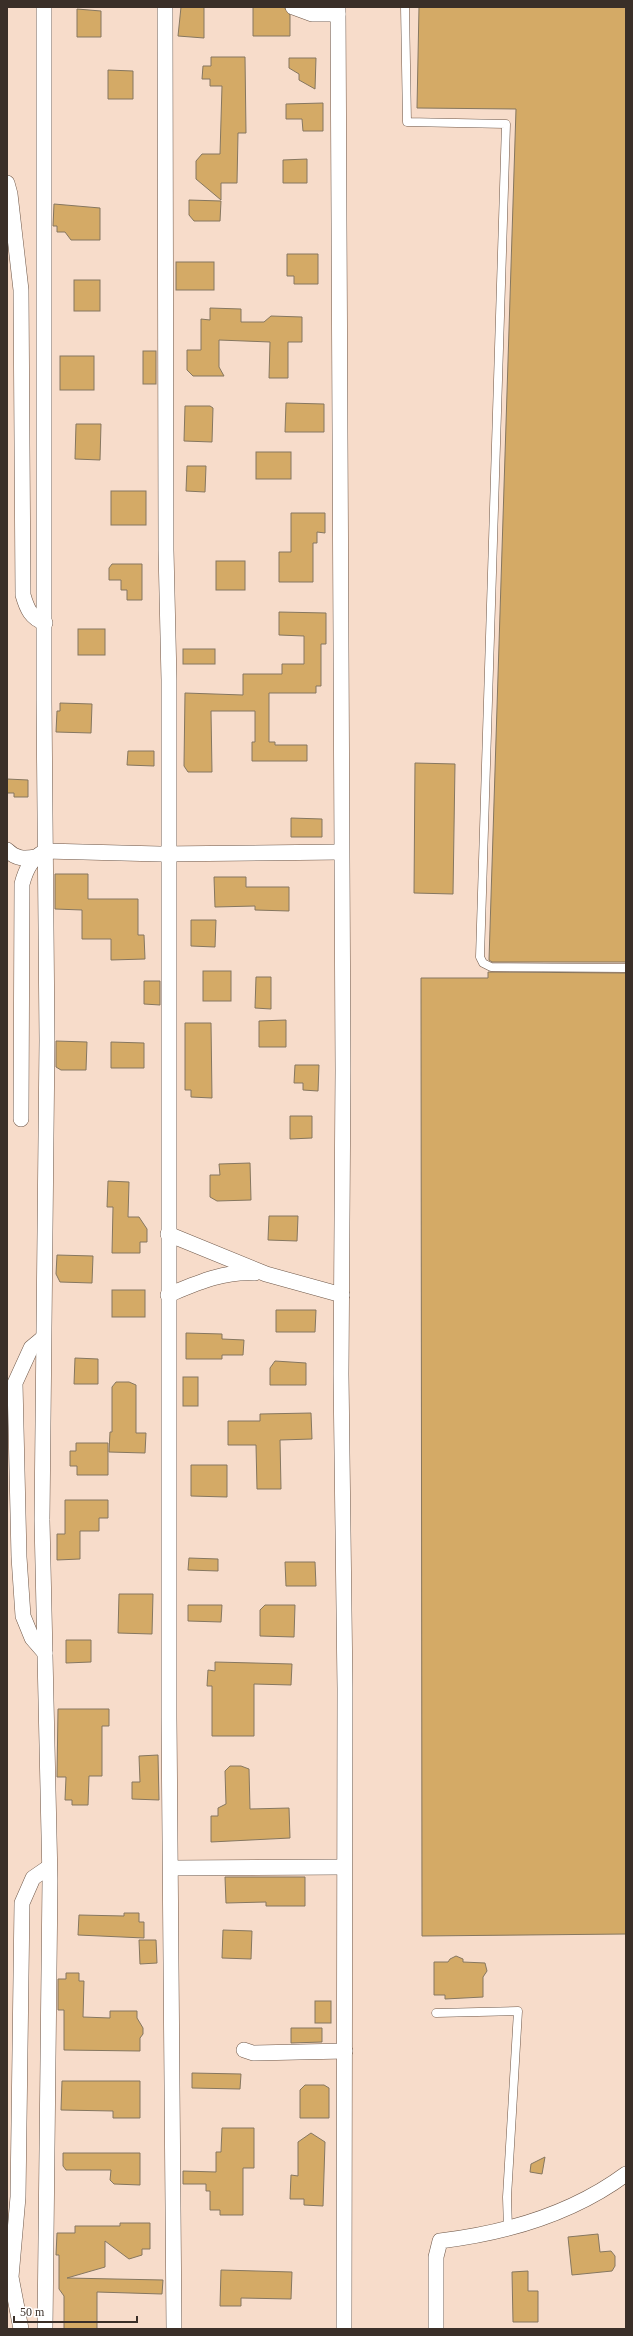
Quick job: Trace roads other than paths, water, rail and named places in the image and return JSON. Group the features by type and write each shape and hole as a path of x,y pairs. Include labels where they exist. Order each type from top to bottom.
{"street":[{"path":"44,7 45,623 40,854 47,1048 42,1520 49,1867 46,2329"},
{"path":"165,7 168,1295 174,2329"},
{"path":"293,7 312,14 338,11 342,1527 345,1688 344,2329"},
{"path":"7,183 10,194 21,290 23,595 26,607 35,619 45,623"},
{"path":"7,850 14,857 27,859 40,854 341,852"},
{"path":"21,1119 22,884 26,869 40,854"},
{"path":"168,1234 266,1274 342,1295"},
{"path":"168,1295 210,1277 240,1272 266,1274"},
{"path":"43,1338 31,1348 15,1383 19,1557 23,1616 32,1638 45,1653"},
{"path":"21,2329 11,2277 18,2197 22,1903 33,1878 49,1867"},
{"path":"171,1868 344,1867"},
{"path":"244,2050 252,2053 345,2051"},
{"path":"436,2329 436,2257 440,2242 474,2237 544,2219 572,2206 626,2174"}],"lane":[{"path":"405,7 407,122 506,124 480,957 483,963 491,967 626,968"},
{"path":"436,2013 518,2011 507,2197 508,2229"}]}
